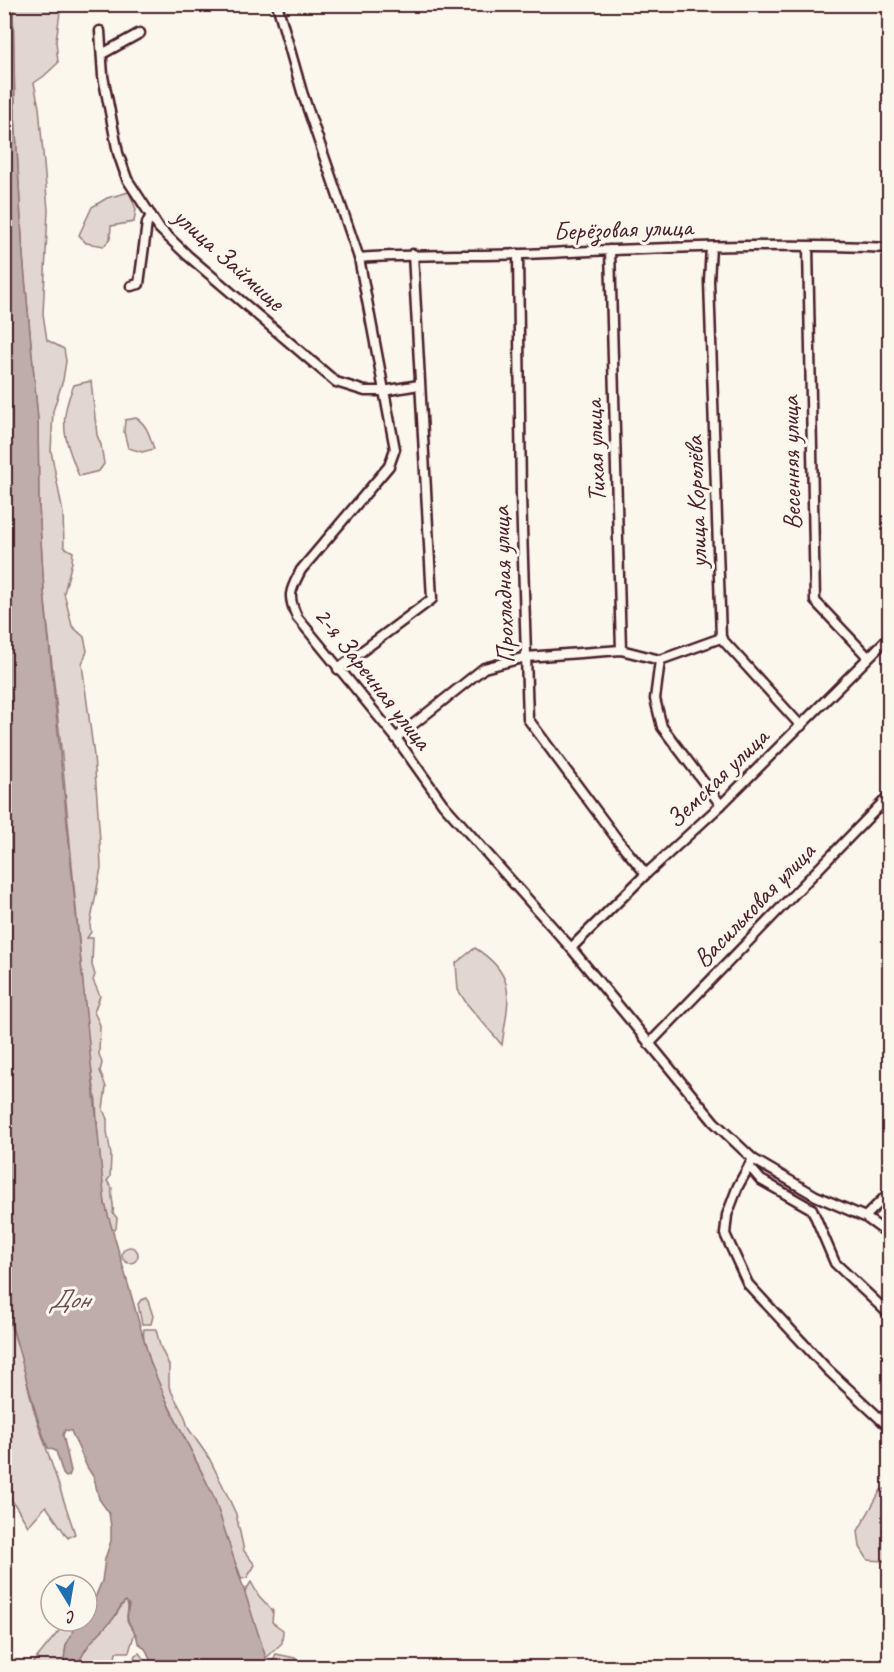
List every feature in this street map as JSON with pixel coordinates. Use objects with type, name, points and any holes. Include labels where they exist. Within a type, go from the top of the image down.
[{"type":"street","name":"2-я Заречная улица","points":[[277,4],[302,92],[359,258],[395,449],[389,466],[301,570],[289,601],[297,617],[396,738],[443,804],[571,948],[714,1122],[751,1163]]},
{"type":"street","name":"улица Займище","points":[[100,31],[103,76],[118,153],[128,179],[159,228],[187,255],[336,382],[365,391],[383,391],[418,385]]},
{"type":"street","points":[[102,54],[140,33]]},
{"type":"street","points":[[131,286],[139,284],[150,215]]},
{"type":"street","name":"Берёзовая улица","points":[[359,258],[413,254],[518,254],[711,247],[890,248]]},
{"type":"street","name":"улица Королёва","points":[[711,247],[709,281],[722,638]]},
{"type":"street","name":"Весенняя улица","points":[[808,247],[815,602],[868,657]]},
{"type":"street","name":"Тихая улица","points":[[610,250],[621,650]]},
{"type":"street","points":[[338,669],[432,599],[418,385],[413,254]]},
{"type":"street","name":"Прохладная улица","points":[[518,254],[520,496],[528,719],[616,839],[646,874]]},
{"type":"street","name":"Земская улица","points":[[571,948],[646,874],[721,805],[890,636]]},
{"type":"street","points":[[396,738],[484,668],[526,657],[621,650],[660,660],[722,638],[801,726]]},
{"type":"street","points":[[660,660],[654,699],[662,727],[721,805]]},
{"type":"street","name":"Васильковая улица","points":[[649,1044],[890,795]]},
{"type":"street","points":[[751,1163],[816,1196],[865,1217],[890,1235]]},
{"type":"street","points":[[751,1163],[761,1180],[812,1209],[835,1263],[890,1315]]},
{"type":"street","points":[[751,1163],[738,1186],[727,1215],[725,1234],[748,1284],[828,1370],[890,1428]]},
{"type":"street","points":[[865,1217],[890,1192]]},
{"type":"shaded area","points":[[13,5],[61,5],[56,41],[58,63],[34,83],[39,107],[48,210],[43,314],[47,340],[64,349],[66,361],[63,380],[53,411],[51,451],[63,513],[64,547],[73,552],[64,593],[72,626],[84,637],[87,651],[82,664],[94,756],[101,868],[90,925],[91,932],[87,938],[93,938],[92,965],[95,975],[93,980],[100,996],[94,1012],[100,1025],[99,1054],[102,1063],[100,1071],[106,1087],[103,1109],[107,1119],[111,1155],[110,1177],[107,1181],[112,1188],[113,1213],[117,1218],[115,1230],[111,1229],[100,1182],[96,1101],[90,1061],[62,756],[44,592],[39,506],[38,420],[23,256],[15,114]]},
{"type":"shaded area","points":[[129,192],[136,209],[134,222],[111,226],[110,239],[104,246],[86,243],[79,235],[92,207],[107,198]]},
{"type":"shaded area","points":[[91,381],[97,435],[104,464],[99,471],[79,476],[67,441],[64,421],[74,385]]},
{"type":"shaded area","points":[[136,418],[145,427],[154,449],[142,452],[128,448],[124,432],[125,420]]},
{"type":"shaded area","points":[[475,948],[489,958],[504,979],[508,1002],[502,1045],[458,990],[456,963]]},
{"type":"shaded area","points":[[130,1247],[136,1249],[138,1255],[136,1261],[130,1263],[124,1261],[122,1255],[124,1249]]},
{"type":"shaded area","points":[[147,1298],[153,1316],[151,1324],[142,1324],[138,1304]]},
{"type":"shaded area","points":[[4,1305],[21,1356],[34,1411],[75,1534],[68,1538],[46,1506],[28,1526],[5,1489]]},
{"type":"shaded area","points":[[144,1329],[156,1329],[160,1346],[169,1365],[169,1387],[185,1417],[188,1428],[209,1458],[236,1514],[244,1551],[255,1565],[247,1578],[241,1579],[215,1501],[150,1363]]},
{"type":"shaded area","points":[[889,1488],[889,1522],[883,1530],[889,1538],[889,1558],[884,1561],[868,1560],[860,1547],[858,1531],[881,1490]]},
{"type":"shaded area","points":[[251,1582],[259,1596],[273,1611],[272,1622],[283,1630],[282,1643],[265,1659],[241,1598]]},
{"type":"shaded area","points":[[127,1601],[128,1622],[135,1632],[129,1652],[116,1652],[114,1667],[78,1668],[80,1659],[91,1640],[113,1619]]},
{"type":"shaded area","points":[[57,1633],[72,1633],[66,1645],[63,1667],[20,1668],[31,1665]]},
{"type":"shaded area","points":[[139,1653],[148,1664],[146,1667],[132,1667],[135,1655]]},
{"type":"shaded area","points":[[276,1654],[295,1658],[303,1667],[269,1668]]},
{"type":"water","name":"Дон","points":[[4,5],[13,5],[15,114],[23,256],[38,420],[39,506],[44,592],[105,1204],[151,1364],[170,1409],[214,1497],[269,1667],[152,1667],[148,1653],[138,1643],[129,1623],[129,1605],[126,1601],[99,1633],[99,1588],[111,1541],[109,1513],[99,1499],[94,1478],[71,1431],[65,1430],[63,1435],[71,1471],[69,1476],[66,1477],[63,1474],[56,1451],[48,1448],[41,1431],[5,1305]]},
{"type":"water","name":"Дон","points":[[72,1633],[99,1633],[87,1647],[78,1667],[63,1667],[66,1645]]}]
